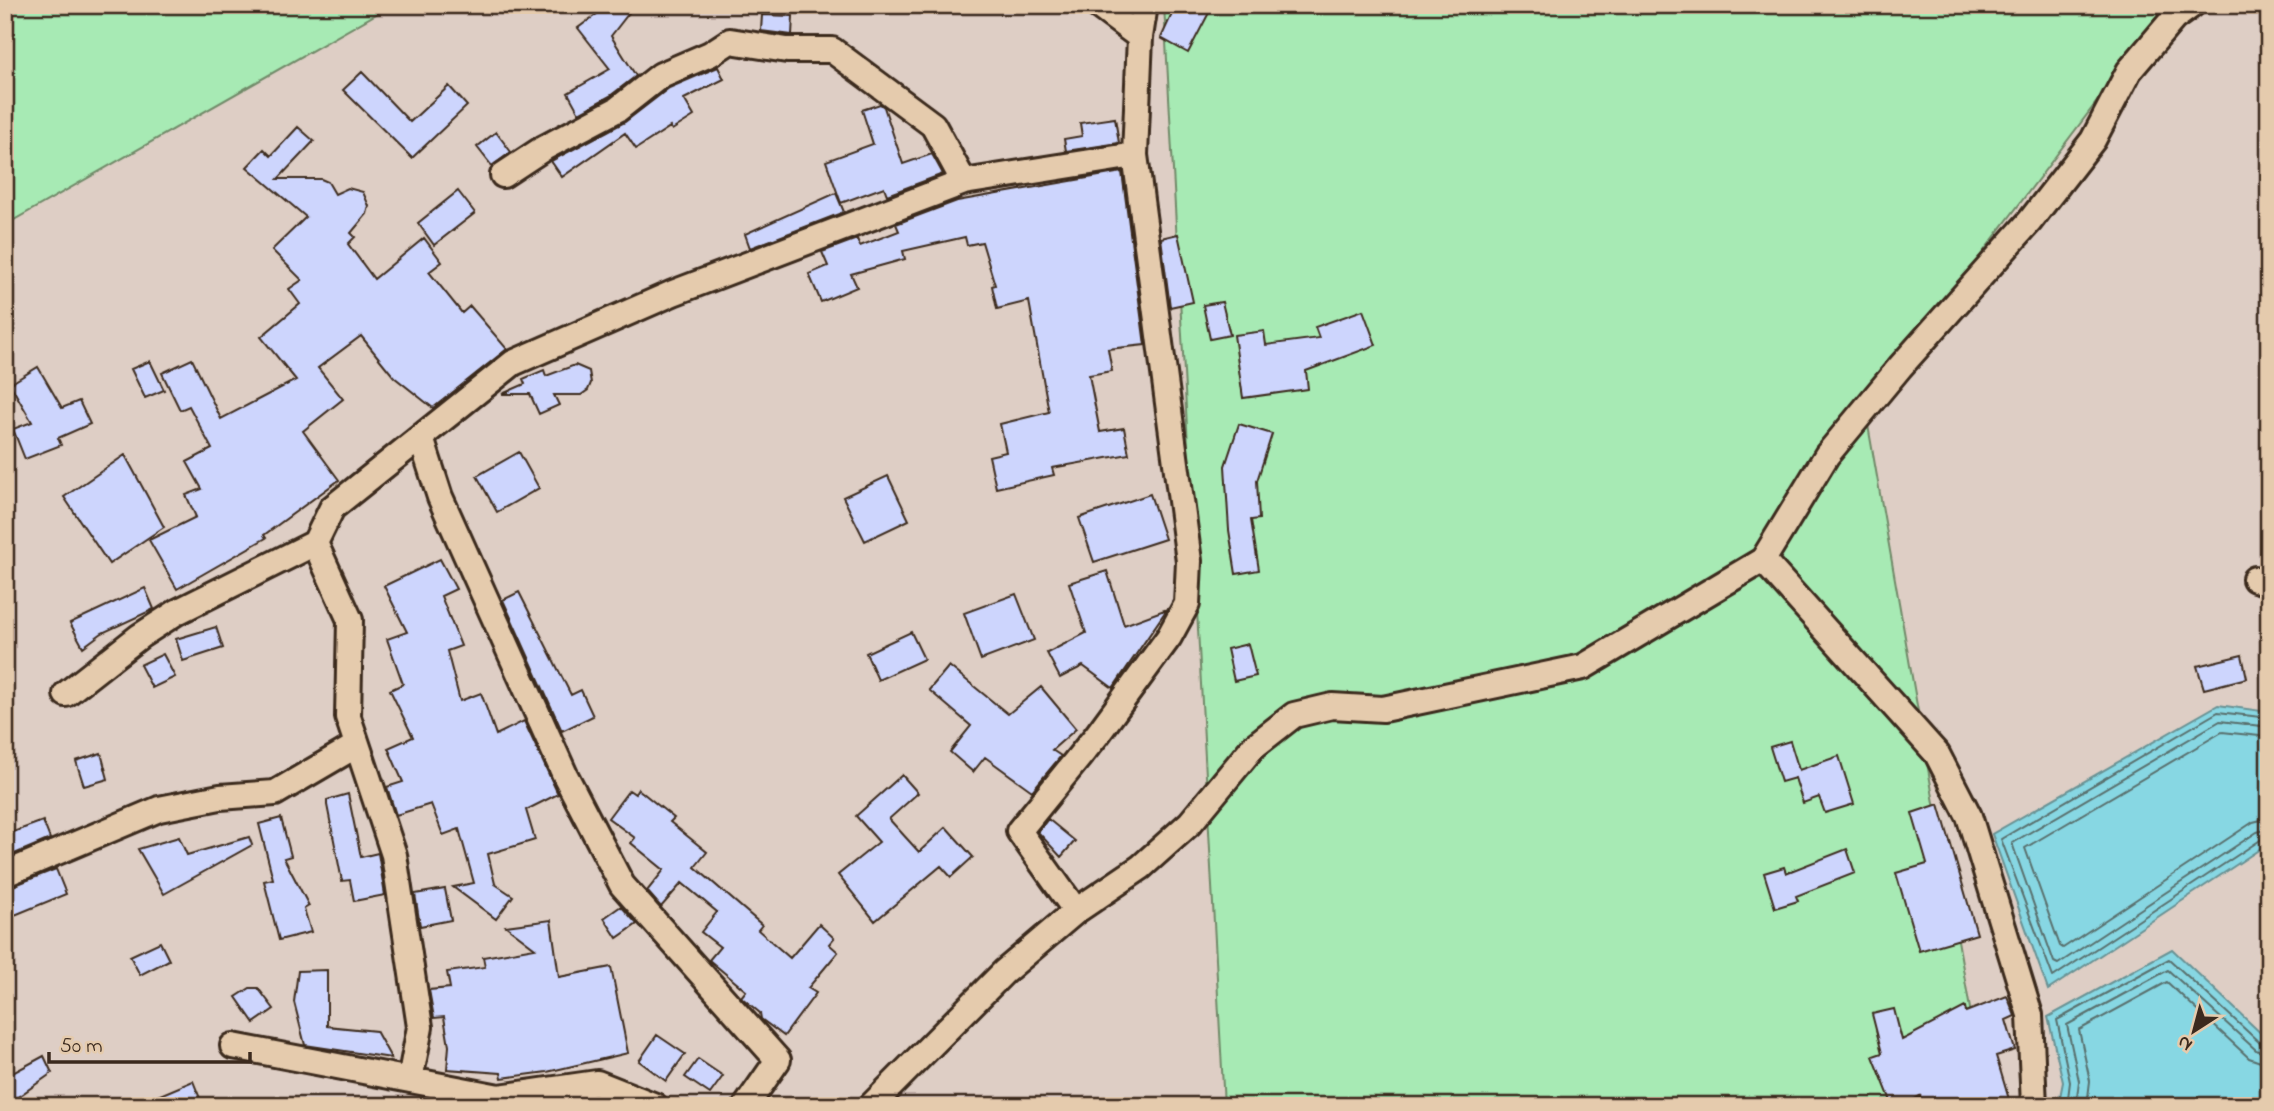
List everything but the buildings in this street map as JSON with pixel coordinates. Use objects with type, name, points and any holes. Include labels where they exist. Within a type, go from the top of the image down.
[{"type":"street","points":[[1097,5],[1140,37]]},
{"type":"street","points":[[1076,911],[1020,831],[1097,735],[1169,637],[1187,604],[1189,561],[1135,155],[1140,37],[1145,5]]},
{"type":"street","points":[[872,1106],[1004,972],[1076,911],[1141,867],[1190,823],[1253,747],[1294,715],[1332,706],[1383,709],[1583,667],[1763,560],[1827,455],[1900,367],[2030,221],[2093,141],[2129,71],[2174,18],[2192,5]]},
{"type":"street","points":[[503,175],[544,148],[618,109],[661,75],[710,54],[730,41],[788,50],[832,50],[933,125],[964,182]]},
{"type":"street","points":[[66,694],[140,636],[177,612],[315,543],[332,508],[513,363],[673,293],[964,182],[1135,155]]},
{"type":"street","points":[[421,438],[440,497],[565,775],[622,885],[778,1060],[746,1106]]},
{"type":"street","points":[[315,543],[350,620],[348,717],[394,855],[420,1027],[410,1080]]},
{"type":"street","points":[[1763,560],[1937,754],[1969,816],[2030,1015],[2034,1106]]},
{"type":"street","points":[[5,874],[159,809],[220,797],[275,793],[357,744]]},
{"type":"street","points":[[233,1046],[499,1097],[597,1083],[655,1106]]},
{"type":"green space","points":[[5,5],[392,5],[5,225]]},
{"type":"green space","points":[[1164,5],[2170,5],[1865,408],[1987,1106],[1224,1106]]},
{"type":"water","points":[[2218,705],[2269,712],[2269,843],[2048,990],[1992,834]]},
{"type":"water","points":[[2172,949],[2269,1041],[2269,1106],[2062,1106],[2059,1102],[2063,1082],[2048,1017]]}]
